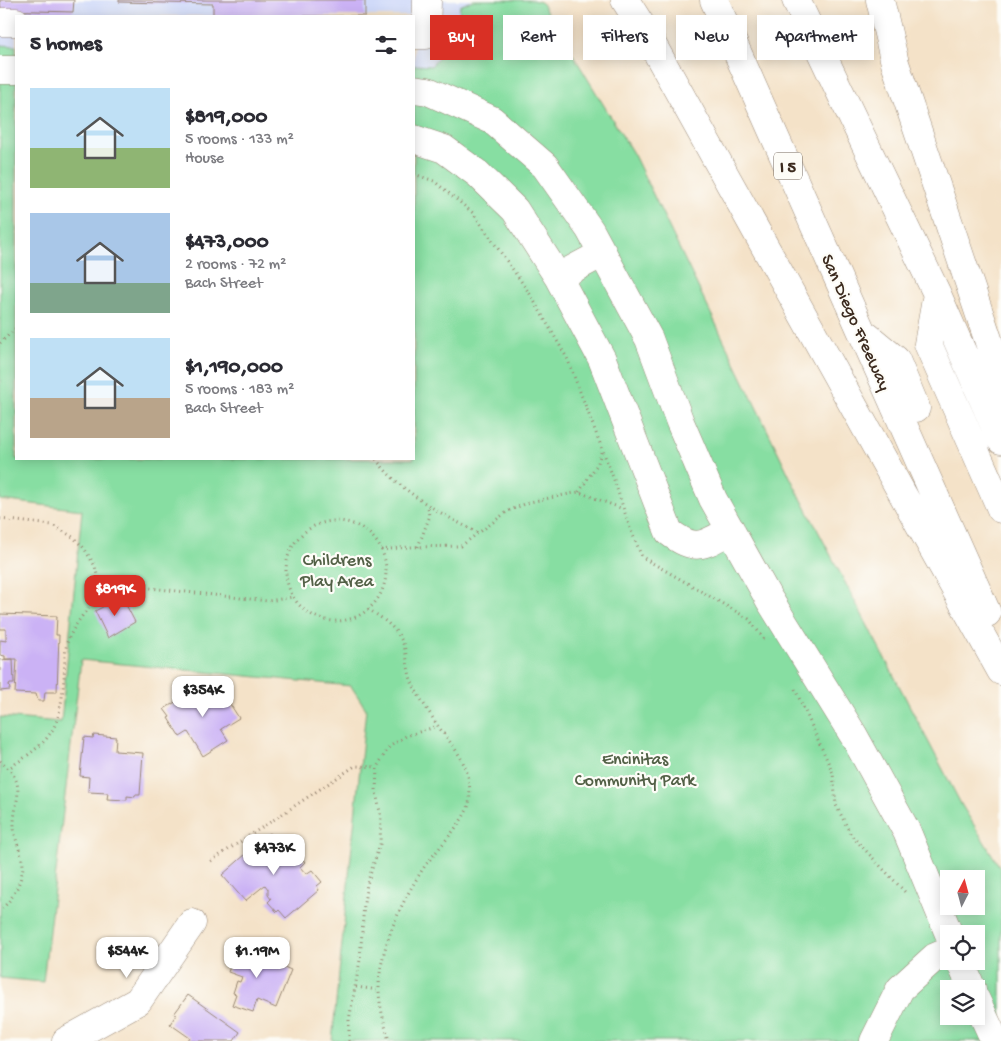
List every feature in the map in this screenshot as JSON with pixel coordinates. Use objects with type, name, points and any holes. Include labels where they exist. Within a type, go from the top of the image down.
[{"type":"main road","points":[[415,35],[426,35],[427,0]]},
{"type":"main road","points":[[625,0],[646,33],[1001,671]]},
{"type":"main road","name":"San Diego Freeway","points":[[714,0],[1001,644]]},
{"type":"main road","points":[[796,0],[937,294],[997,431]]},
{"type":"main road","points":[[880,0],[895,63],[992,351],[997,431]]},
{"type":"main road","points":[[0,22],[15,22]]},
{"type":"main road","points":[[0,70],[15,70]]},
{"type":"main road","points":[[415,89],[428,91],[492,120],[545,166],[590,230],[649,339],[680,422],[713,499],[769,599],[854,736],[907,832],[945,925]]},
{"type":"main road","points":[[415,139],[444,149],[478,174],[515,210],[558,277],[602,359],[669,532],[683,543],[695,546],[710,542],[731,530]]},
{"type":"main road","points":[[558,277],[603,253]]},
{"type":"main road","points":[[937,294],[928,344],[1001,509]]},
{"type":"main road","points":[[862,332],[896,360],[1001,604]]},
{"type":"main road","points":[[66,1041],[138,1001],[192,924]]},
{"type":"main road","points":[[874,1041],[900,989],[940,956]]},
{"type":"main road","points":[[985,1019],[995,1041]]},
{"type":"path","points":[[415,174],[434,181],[473,212],[530,294],[567,358],[642,557],[749,619],[765,640]]},
{"type":"path","points":[[0,343],[15,329]]},
{"type":"path","points":[[579,492],[598,463],[602,449]]},
{"type":"path","points":[[377,460],[403,487],[428,505],[478,533]]},
{"type":"path","points":[[382,550],[418,546],[461,546],[508,511],[530,502],[579,492],[623,509]]},
{"type":"path","points":[[418,546],[429,518],[428,505]]},
{"type":"path","points":[[0,520],[52,525],[73,537],[84,548],[95,566],[101,592]]},
{"type":"path","points":[[328,521],[344,521],[360,527],[372,536],[382,550],[386,565],[385,581],[379,597],[368,609],[353,618],[336,621],[320,618],[305,610],[293,597],[287,582],[286,565],[291,549],[300,536],[313,526],[328,521]]},
{"type":"path","points":[[9,768],[35,750],[50,735],[59,717],[62,703],[68,640],[101,592],[132,586],[268,601],[293,597]]},
{"type":"path","points":[[368,609],[382,618],[397,632],[405,648],[407,667],[414,686],[438,726],[464,761],[469,782],[469,804],[458,824],[423,870],[407,898],[392,929],[382,961],[379,990],[389,1041]]},
{"type":"path","points":[[794,686],[833,772],[836,805],[851,835],[906,893]]},
{"type":"path","points":[[349,1041],[349,1020],[360,960],[367,884],[380,844],[380,817],[376,792],[377,768],[389,747],[406,736],[438,726]]},
{"type":"path","points":[[0,761],[9,768],[19,788],[14,833],[23,865],[13,896],[0,910]]},
{"type":"path","points":[[211,861],[355,766],[377,768]]},
{"type":"path","points":[[356,987],[379,990]]},
{"type":"shaded area","points":[[0,0],[473,0],[460,6],[459,15],[430,15],[430,60],[437,60],[431,66],[415,65],[415,15],[15,15],[15,46],[0,45]]},
{"type":"green space","name":"Encinitas Community Park","points":[[473,0],[532,0],[541,2],[549,15],[503,15],[503,60],[573,60],[573,55],[634,155],[794,485],[961,804],[1001,869],[1001,1041],[332,1041],[366,709],[351,686],[81,660],[43,982],[0,978],[0,717],[61,722],[82,510],[0,500],[0,45],[15,46],[15,460],[415,460],[415,65],[431,66],[437,60],[493,60],[493,15],[459,15],[460,6]]},
{"type":"building","points":[[0,0],[74,0],[73,12],[1,10]]},
{"type":"building","points":[[119,0],[365,0],[365,15],[213,15],[213,4],[119,2]]},
{"type":"building","points":[[122,597],[135,622],[108,638],[95,611]]},
{"type":"building","points":[[0,614],[57,616],[56,635],[59,635],[57,692],[45,692],[44,701],[38,701],[36,694],[15,693],[17,659],[5,659],[5,656],[0,655],[0,640],[6,641],[6,629],[0,629]]},
{"type":"building","points":[[13,659],[14,684],[9,684],[10,690],[0,691],[0,660]]},
{"type":"building","points":[[216,682],[239,718],[221,729],[228,740],[203,756],[188,732],[180,737],[164,709],[185,696],[187,697],[192,694],[194,696]]},
{"type":"building","points":[[94,735],[116,737],[115,751],[143,753],[140,795],[135,795],[135,797],[127,796],[127,800],[107,799],[108,793],[88,792],[89,777],[80,776],[84,737],[93,738]]},
{"type":"building","points":[[270,833],[290,855],[295,850],[305,862],[300,867],[306,874],[312,870],[322,882],[317,886],[319,890],[286,918],[268,902],[271,899],[265,885],[245,901],[222,875]]},
{"type":"building","points":[[239,943],[263,952],[261,954],[266,956],[265,959],[291,970],[276,1008],[257,1000],[253,1012],[232,1005],[236,994],[233,993],[237,981],[240,982],[242,977],[228,972]]},
{"type":"building","points":[[188,995],[240,1032],[234,1041],[188,1041],[190,1038],[170,1024],[176,1015],[174,1014]]},
{"type":"park label","name":"Childrens Play Area","points":[[337,569]]}]
